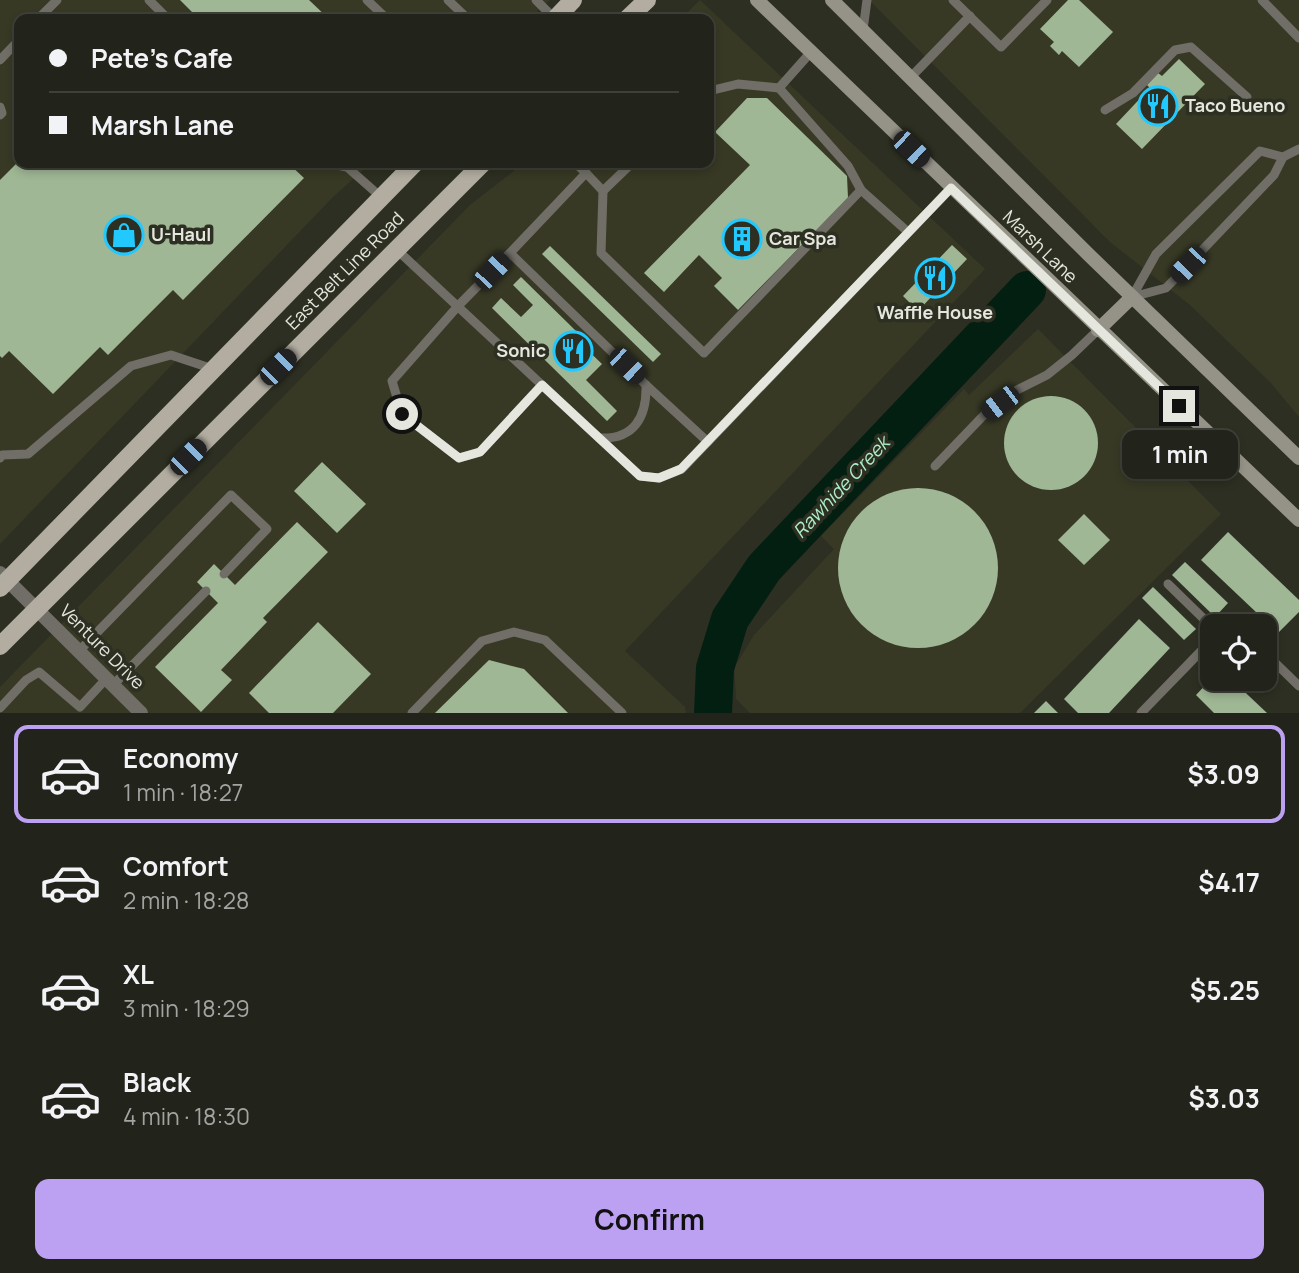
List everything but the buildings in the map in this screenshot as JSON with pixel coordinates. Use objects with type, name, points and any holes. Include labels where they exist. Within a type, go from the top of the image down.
[{"type":"main road","points":[[560,14],[573,0]]},
{"type":"main road","points":[[632,14],[647,0]]},
{"type":"main road","name":"Marsh Lane","points":[[757,0],[1299,520]]},
{"type":"main road","name":"Marsh Lane","points":[[832,0],[1299,458]]},
{"type":"main road","name":"East Belt Line Road","points":[[3,580],[410,168]]},
{"type":"main road","name":"East Belt Line Road","points":[[0,646],[478,168]]},
{"type":"main road","points":[[1098,330],[1132,296]]},
{"type":"street","name":"Venture Drive","points":[[3,580],[141,713]]},
{"type":"lane","points":[[43,14],[57,0]]},
{"type":"lane","points":[[149,0],[163,14]]},
{"type":"lane","points":[[367,0],[382,14]]},
{"type":"lane","points":[[449,0],[463,14]]},
{"type":"lane","points":[[536,0],[550,14]]},
{"type":"lane","points":[[863,30],[867,0]]},
{"type":"lane","points":[[953,0],[1001,47],[1048,0]]},
{"type":"lane","points":[[1262,0],[1299,38]]},
{"type":"lane","points":[[910,78],[970,16]]},
{"type":"lane","points":[[0,60],[14,45]]},
{"type":"lane","points":[[1105,110],[1133,93],[1175,50],[1191,47],[1247,97]]},
{"type":"lane","points":[[779,88],[811,52]]},
{"type":"lane","points":[[714,90],[738,84],[779,88],[848,166],[861,190],[908,232]]},
{"type":"lane","points":[[0,107],[0,115]]},
{"type":"lane","points":[[1132,296],[1166,288],[1274,175],[1283,157],[1299,149]]},
{"type":"lane","points":[[1132,296],[1156,254],[1260,151],[1283,157]]},
{"type":"lane","points":[[348,168],[381,197]]},
{"type":"lane","points":[[580,168],[603,191]]},
{"type":"lane","points":[[627,168],[603,191],[601,253],[704,353],[861,190]]},
{"type":"lane","points":[[542,385],[480,452],[459,458],[402,414],[392,381],[458,306],[586,173]]},
{"type":"lane","points":[[396,249],[640,476],[659,478],[681,469],[951,188]]},
{"type":"lane","points":[[510,253],[708,442]]},
{"type":"lane","points":[[934,466],[983,416],[1017,390],[1047,375],[1098,330]]},
{"type":"lane","points":[[1,455],[28,454],[131,366],[171,355],[213,369]]},
{"type":"lane","points":[[599,438],[611,439],[640,420],[647,406],[646,385]]},
{"type":"lane","points":[[79,651],[232,495],[267,529],[224,574]]},
{"type":"lane","points":[[1168,584],[1200,615]]},
{"type":"lane","points":[[0,708],[26,680],[39,672],[80,707],[206,591]]},
{"type":"lane","points":[[412,713],[482,641],[514,632],[545,640],[622,713]]},
{"type":"lane","points":[[1141,713],[1200,652]]},
{"type":"lane","points":[[1277,663],[1297,679]]},
{"type":"shaded area","points":[[0,0],[550,0],[535,14],[14,14],[14,168],[365,168],[333,197],[0,544]]},
{"type":"shaded area","points":[[700,0],[985,269],[625,651],[685,707],[686,713],[0,713],[0,687],[470,205],[518,168],[714,168],[714,14],[686,14]]},
{"type":"shaded area","points":[[869,0],[1299,0],[1299,417],[1271,383],[1190,305],[1110,242]]},
{"type":"shaded area","points":[[1038,329],[1221,514],[1020,713],[750,713],[736,699],[734,668],[754,635],[834,549],[821,536],[964,389],[969,395]]},
{"type":"waterway","name":"Rawhide Creek","points":[[713,713],[715,668],[730,619],[764,568],[1027,290]]},
{"type":"place","name":"Taco Bueno","points":[[1158,106]]},
{"type":"place","name":"U-Haul","points":[[124,235]]},
{"type":"place","name":"Car Spa","points":[[742,239]]},
{"type":"place","name":"Waffle House","points":[[935,278]]},
{"type":"place","name":"Sonic","points":[[573,351]]},
{"type":"route","points":[[402,414],[459,458],[480,452],[542,385],[640,476],[659,478],[681,469],[951,188],[1179,406]]}]
